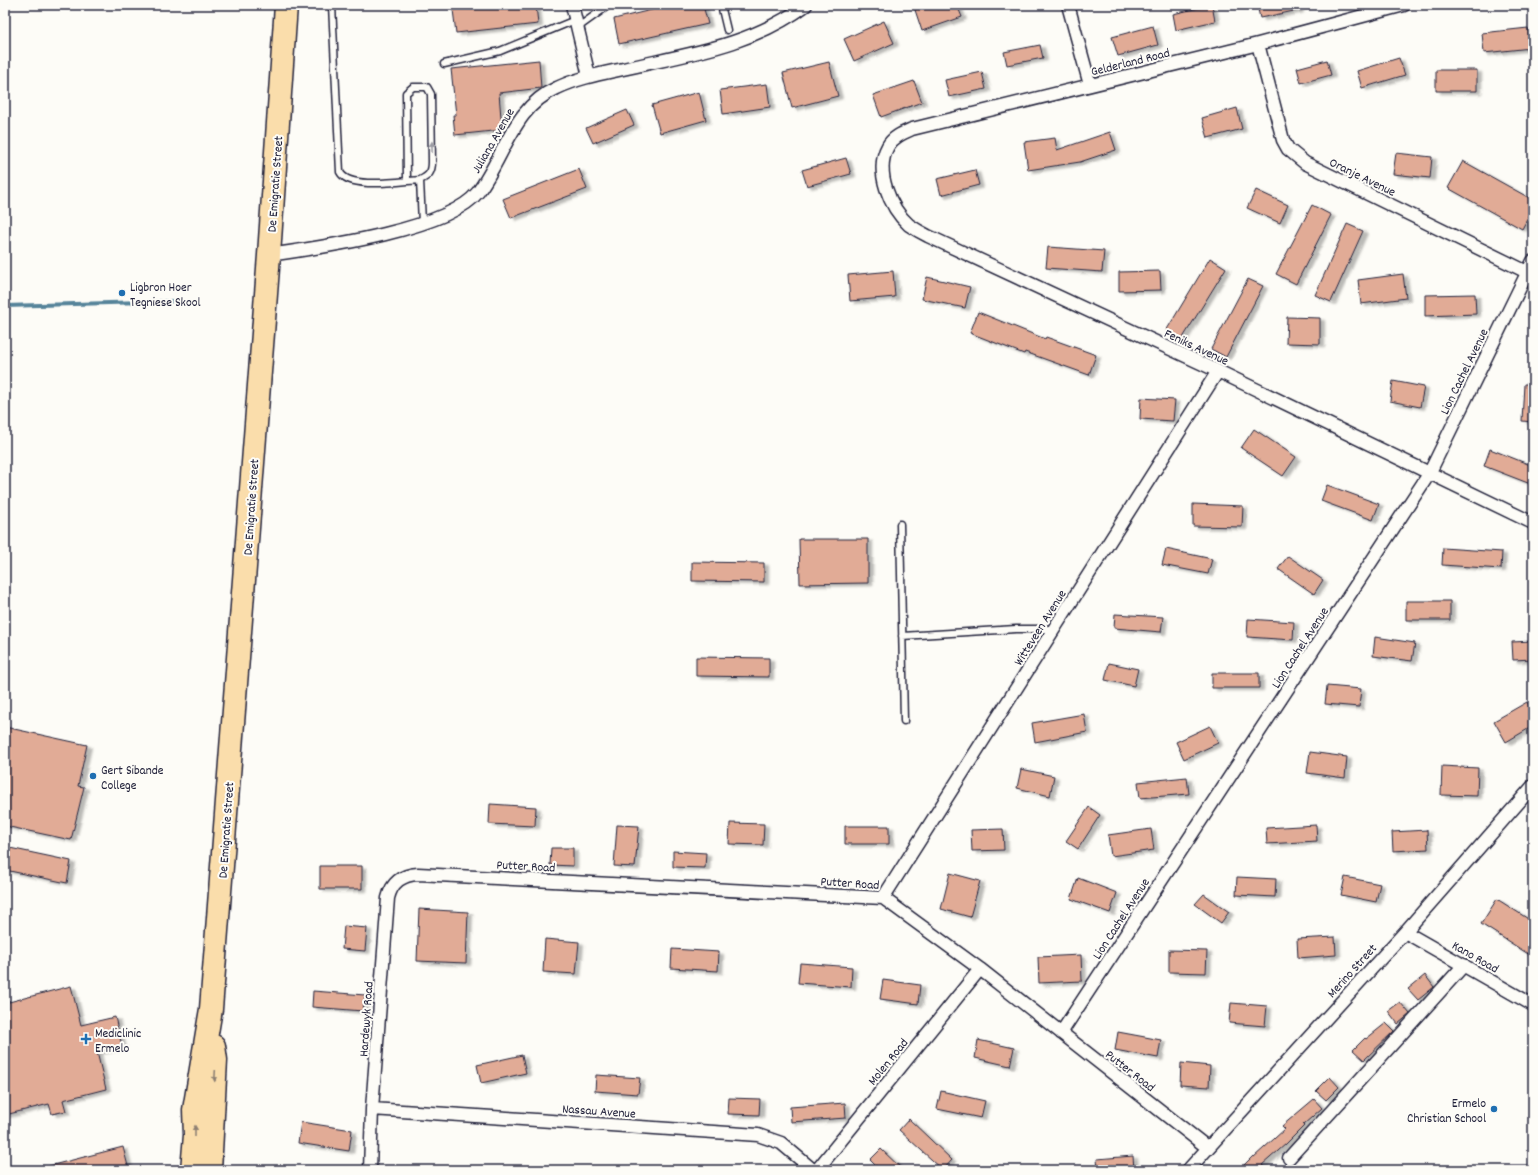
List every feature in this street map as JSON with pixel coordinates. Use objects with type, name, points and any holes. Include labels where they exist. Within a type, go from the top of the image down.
[{"type":"highway","name":"De Emigratie Street","points":[[192,1170],[195,1135],[194,1110],[211,1009],[269,255],[286,5]]},
{"type":"highway","name":"De Emigratie Street","points":[[210,1170],[216,1060],[211,1009]]},
{"type":"street","points":[[572,5],[588,76]]},
{"type":"street","name":"Juliana Avenue","points":[[269,255],[364,238],[422,224],[456,210],[477,192],[517,121],[527,108],[545,94],[588,76],[723,46],[749,38],[788,19],[806,5]]},
{"type":"street","points":[[1068,5],[1090,85]]},
{"type":"street","name":"Gelderland Road","points":[[883,166],[884,156],[888,146],[897,136],[912,129],[1258,44],[1404,5]]},
{"type":"street","name":"Oranje Avenue","points":[[1258,44],[1283,140],[1295,156],[1305,163],[1530,267]]},
{"type":"street","name":"Feniks Avenue","points":[[883,166],[888,193],[892,204],[909,225],[919,231],[1218,371],[1533,523]]},
{"type":"street","name":"Lion Cachel Avenue","points":[[1061,1033],[1429,474],[1530,267]]},
{"type":"street","name":"Witteveen Avenue","points":[[883,898],[1218,371]]},
{"type":"street","name":"Merino Street","points":[[1188,1170],[1405,932],[1533,786]]},
{"type":"street","name":"Putter Road","points":[[404,876],[418,874],[468,876],[883,898],[980,969],[1208,1148]]},
{"type":"street","name":"Hardewyk Road","points":[[370,1170],[372,1109],[388,898],[394,883],[404,876]]},
{"type":"street","name":"Kano Road","points":[[1405,932],[1533,1005]]},
{"type":"street","points":[[1289,1158],[1464,965]]},
{"type":"street","name":"Molen Road","points":[[817,1170],[980,969]]},
{"type":"street","name":"Nassau Avenue","points":[[372,1109],[758,1135],[769,1138],[781,1144],[813,1170]]},
{"type":"lane","points":[[332,5],[340,172],[345,179],[360,183],[407,181],[420,180],[427,177],[432,170],[431,102],[429,89],[418,86],[410,88],[406,93],[407,181]]},
{"type":"lane","points":[[444,64],[500,50],[576,24],[609,5]]},
{"type":"lane","points":[[720,5],[727,30]]},
{"type":"lane","points":[[420,180],[422,224]]},
{"type":"lane","points":[[900,524],[904,721]]},
{"type":"lane","points":[[902,636],[1016,629],[1054,629]]},
{"type":"building","points":[[493,5],[536,5],[538,24],[456,33],[453,10]]},
{"type":"building","points":[[672,5],[703,5],[708,24],[619,44],[614,19]]},
{"type":"building","points":[[920,5],[957,5],[962,17],[922,31],[914,7]]},
{"type":"building","points":[[1212,5],[1215,21],[1176,30],[1173,14]]},
{"type":"building","points":[[1257,5],[1298,5],[1299,10],[1260,18]]},
{"type":"building","points":[[884,21],[894,43],[854,61],[844,39]]},
{"type":"building","points":[[1153,26],[1158,45],[1118,56],[1112,37]]},
{"type":"building","points":[[1528,28],[1531,48],[1484,53],[1482,33]]},
{"type":"building","points":[[1040,45],[1043,58],[1007,65],[1004,52]]},
{"type":"building","points":[[1399,58],[1405,75],[1362,88],[1357,71]]},
{"type":"building","points":[[539,60],[541,88],[499,93],[502,130],[455,135],[453,115],[456,115],[451,69]]},
{"type":"building","points":[[1327,60],[1331,75],[1301,83],[1297,68]]},
{"type":"building","points":[[829,62],[838,96],[792,108],[783,73]]},
{"type":"building","points":[[1436,70],[1477,70],[1477,91],[1436,91]]},
{"type":"building","points":[[982,72],[986,89],[949,97],[945,80]]},
{"type":"building","points":[[914,81],[922,102],[881,117],[873,95]]},
{"type":"building","points":[[767,84],[770,107],[723,114],[720,90]]},
{"type":"building","points":[[699,92],[706,120],[660,133],[652,105]]},
{"type":"building","points":[[1237,108],[1242,129],[1208,138],[1202,118]]},
{"type":"building","points":[[627,110],[634,125],[593,143],[586,128]]},
{"type":"building","points":[[1110,132],[1116,150],[1080,162],[1028,170],[1024,142],[1055,138],[1057,150]]},
{"type":"building","points":[[1396,153],[1432,157],[1430,178],[1393,174]]},
{"type":"building","points":[[846,158],[851,174],[807,186],[802,170]]},
{"type":"building","points":[[1463,161],[1533,200],[1533,208],[1522,229],[1448,188]]},
{"type":"building","points":[[579,169],[587,189],[511,218],[503,199]]},
{"type":"building","points":[[975,170],[979,185],[941,195],[937,179]]},
{"type":"building","points":[[1256,190],[1288,205],[1280,223],[1247,208]]},
{"type":"building","points":[[1312,205],[1331,215],[1296,284],[1276,274]]},
{"type":"building","points":[[1347,224],[1363,231],[1331,302],[1315,295]]},
{"type":"building","points":[[1048,247],[1104,251],[1102,272],[1046,268]]},
{"type":"building","points":[[1210,258],[1226,268],[1181,341],[1166,331]]},
{"type":"building","points":[[893,271],[895,297],[850,301],[848,275]]},
{"type":"building","points":[[1160,271],[1161,290],[1119,291],[1119,272]]},
{"type":"building","points":[[1403,274],[1406,298],[1361,304],[1358,280]]},
{"type":"building","points":[[927,277],[970,287],[965,308],[922,299]]},
{"type":"building","points":[[1248,279],[1263,286],[1226,357],[1211,349]]},
{"type":"building","points":[[1475,294],[1476,314],[1425,316],[1425,295]]},
{"type":"building","points":[[978,312],[1045,339],[1046,337],[1096,355],[1089,375],[1025,352],[1024,354],[970,333]]},
{"type":"building","points":[[1287,317],[1320,318],[1320,344],[1286,343]]},
{"type":"building","points":[[1393,381],[1424,387],[1420,407],[1390,401]]},
{"type":"building","points":[[1524,384],[1533,384],[1533,422],[1522,421]]},
{"type":"building","points":[[1141,398],[1175,400],[1173,421],[1140,419]]},
{"type":"building","points":[[1254,429],[1296,457],[1283,476],[1241,448]]},
{"type":"building","points":[[1490,449],[1533,466],[1533,485],[1484,466]]},
{"type":"building","points":[[1327,485],[1379,504],[1373,520],[1321,501]]},
{"type":"building","points":[[1193,504],[1243,506],[1242,527],[1193,526]]},
{"type":"building","points":[[799,539],[868,539],[868,583],[800,584]]},
{"type":"building","points":[[1443,548],[1502,552],[1501,569],[1442,565]]},
{"type":"building","points":[[1166,549],[1212,559],[1208,574],[1162,565]]},
{"type":"building","points":[[1288,556],[1323,580],[1314,594],[1278,569]]},
{"type":"building","points":[[692,562],[764,563],[764,582],[692,581]]},
{"type":"building","points":[[1406,601],[1450,601],[1450,620],[1406,620]]},
{"type":"building","points":[[1115,614],[1163,617],[1161,632],[1114,628]]},
{"type":"building","points":[[1248,619],[1294,622],[1293,640],[1247,637]]},
{"type":"building","points":[[1375,637],[1415,643],[1412,661],[1373,656]]},
{"type":"building","points":[[1533,641],[1533,659],[1513,660],[1512,642]]},
{"type":"building","points":[[696,657],[769,658],[769,677],[696,676]]},
{"type":"building","points":[[1109,663],[1138,669],[1134,686],[1105,680]]},
{"type":"building","points":[[1212,673],[1259,673],[1259,688],[1212,688]]},
{"type":"building","points":[[1327,686],[1361,689],[1359,707],[1325,704]]},
{"type":"building","points":[[1527,702],[1533,712],[1533,726],[1506,742],[1494,721]]},
{"type":"building","points":[[1084,714],[1087,732],[1035,742],[1032,723]]},
{"type":"building","points":[[1210,726],[1218,743],[1184,759],[1176,742]]},
{"type":"building","points":[[5,727],[87,745],[78,786],[84,787],[71,840],[5,826]]},
{"type":"building","points":[[1310,752],[1347,757],[1345,778],[1307,773]]},
{"type":"building","points":[[1442,766],[1478,768],[1477,796],[1441,795]]},
{"type":"building","points":[[1021,769],[1054,776],[1050,796],[1017,788]]},
{"type":"building","points":[[1187,777],[1189,794],[1140,798],[1138,782]]},
{"type":"building","points":[[490,804],[536,807],[535,826],[489,824]]},
{"type":"building","points":[[1089,807],[1100,815],[1078,849],[1066,841]]},
{"type":"building","points":[[730,823],[764,824],[763,845],[729,844]]},
{"type":"building","points":[[617,825],[639,826],[635,867],[614,866]]},
{"type":"building","points":[[1316,825],[1317,841],[1267,844],[1266,828]]},
{"type":"building","points":[[845,826],[889,826],[889,844],[845,844]]},
{"type":"building","points":[[1003,829],[1004,850],[972,851],[971,830]]},
{"type":"building","points":[[1151,829],[1154,850],[1111,856],[1108,835]]},
{"type":"building","points":[[1427,830],[1428,849],[1393,851],[1392,832]]},
{"type":"building","points":[[5,847],[71,861],[67,883],[5,870]]},
{"type":"building","points":[[551,848],[573,848],[573,866],[550,865]]},
{"type":"building","points":[[673,851],[706,853],[705,868],[673,867]]},
{"type":"building","points":[[320,866],[362,866],[362,889],[320,889]]},
{"type":"building","points":[[950,873],[980,881],[970,917],[941,909]]},
{"type":"building","points":[[1237,877],[1276,879],[1275,897],[1236,895]]},
{"type":"building","points":[[1345,877],[1380,884],[1376,902],[1341,895]]},
{"type":"building","points":[[1078,878],[1117,893],[1110,913],[1071,899]]},
{"type":"building","points":[[1204,894],[1229,912],[1221,923],[1195,904]]},
{"type":"building","points":[[1497,899],[1533,922],[1533,957],[1481,924]]},
{"type":"building","points":[[419,909],[468,912],[466,963],[417,961]]},
{"type":"building","points":[[344,926],[367,928],[365,951],[342,949]]},
{"type":"building","points":[[1335,937],[1336,955],[1298,958],[1297,939]]},
{"type":"building","points":[[545,939],[579,942],[576,974],[543,972]]},
{"type":"building","points":[[672,949],[719,952],[718,971],[671,968]]},
{"type":"building","points":[[1169,950],[1207,951],[1206,973],[1169,972]]},
{"type":"building","points":[[1081,955],[1082,981],[1039,983],[1038,957]]},
{"type":"building","points":[[800,963],[852,967],[851,987],[798,983]]},
{"type":"building","points":[[1425,975],[1434,987],[1418,1000],[1408,989]]},
{"type":"building","points":[[883,980],[920,985],[918,1004],[880,999]]},
{"type":"building","points":[[71,986],[81,1025],[115,1017],[122,1046],[97,1052],[106,1089],[63,1100],[66,1111],[52,1114],[49,1104],[5,1115],[5,1003]]},
{"type":"building","points":[[313,991],[365,995],[363,1011],[312,1007]]},
{"type":"building","points":[[1400,1002],[1410,1014],[1398,1024],[1388,1011]]},
{"type":"building","points":[[1231,1003],[1267,1006],[1265,1026],[1229,1023]]},
{"type":"building","points":[[1386,1023],[1394,1031],[1364,1060],[1353,1050],[1365,1038],[1366,1039]]},
{"type":"building","points":[[1118,1032],[1161,1040],[1158,1058],[1115,1050]]},
{"type":"building","points":[[978,1040],[1014,1048],[1010,1066],[975,1058]]},
{"type":"building","points":[[522,1055],[526,1073],[481,1083],[477,1065]]},
{"type":"building","points":[[1181,1063],[1210,1066],[1209,1087],[1180,1085]]},
{"type":"building","points":[[596,1075],[640,1078],[638,1094],[595,1091]]},
{"type":"building","points":[[1330,1077],[1339,1087],[1326,1100],[1316,1091]]},
{"type":"building","points":[[941,1091],[985,1101],[981,1118],[937,1109]]},
{"type":"building","points":[[729,1098],[760,1099],[759,1115],[728,1114]]},
{"type":"building","points":[[1314,1099],[1322,1108],[1303,1125],[1304,1126],[1286,1144],[1262,1165],[1268,1170],[1239,1170],[1285,1129],[1282,1126]]},
{"type":"building","points":[[845,1103],[846,1118],[791,1122],[790,1107]]},
{"type":"building","points":[[909,1119],[952,1160],[943,1170],[899,1130]]},
{"type":"building","points":[[301,1122],[352,1130],[349,1151],[298,1143]]},
{"type":"building","points":[[123,1147],[129,1170],[49,1170],[49,1166]]},
{"type":"building","points":[[881,1149],[903,1170],[880,1170],[870,1160]]},
{"type":"building","points":[[1133,1156],[1134,1170],[1098,1170],[1097,1159]]},
{"type":"waterway","points":[[5,306],[179,301]]},
{"type":"place","name":"Ligbron Hoer Tegniese Skool","points":[[122,293]]},
{"type":"place","name":"Gert Sibande College","points":[[93,776]]},
{"type":"place","name":"Mediclinic Ermelo","points":[[86,1039]]},
{"type":"place","name":"Ermelo Christian School","points":[[1494,1109]]}]
